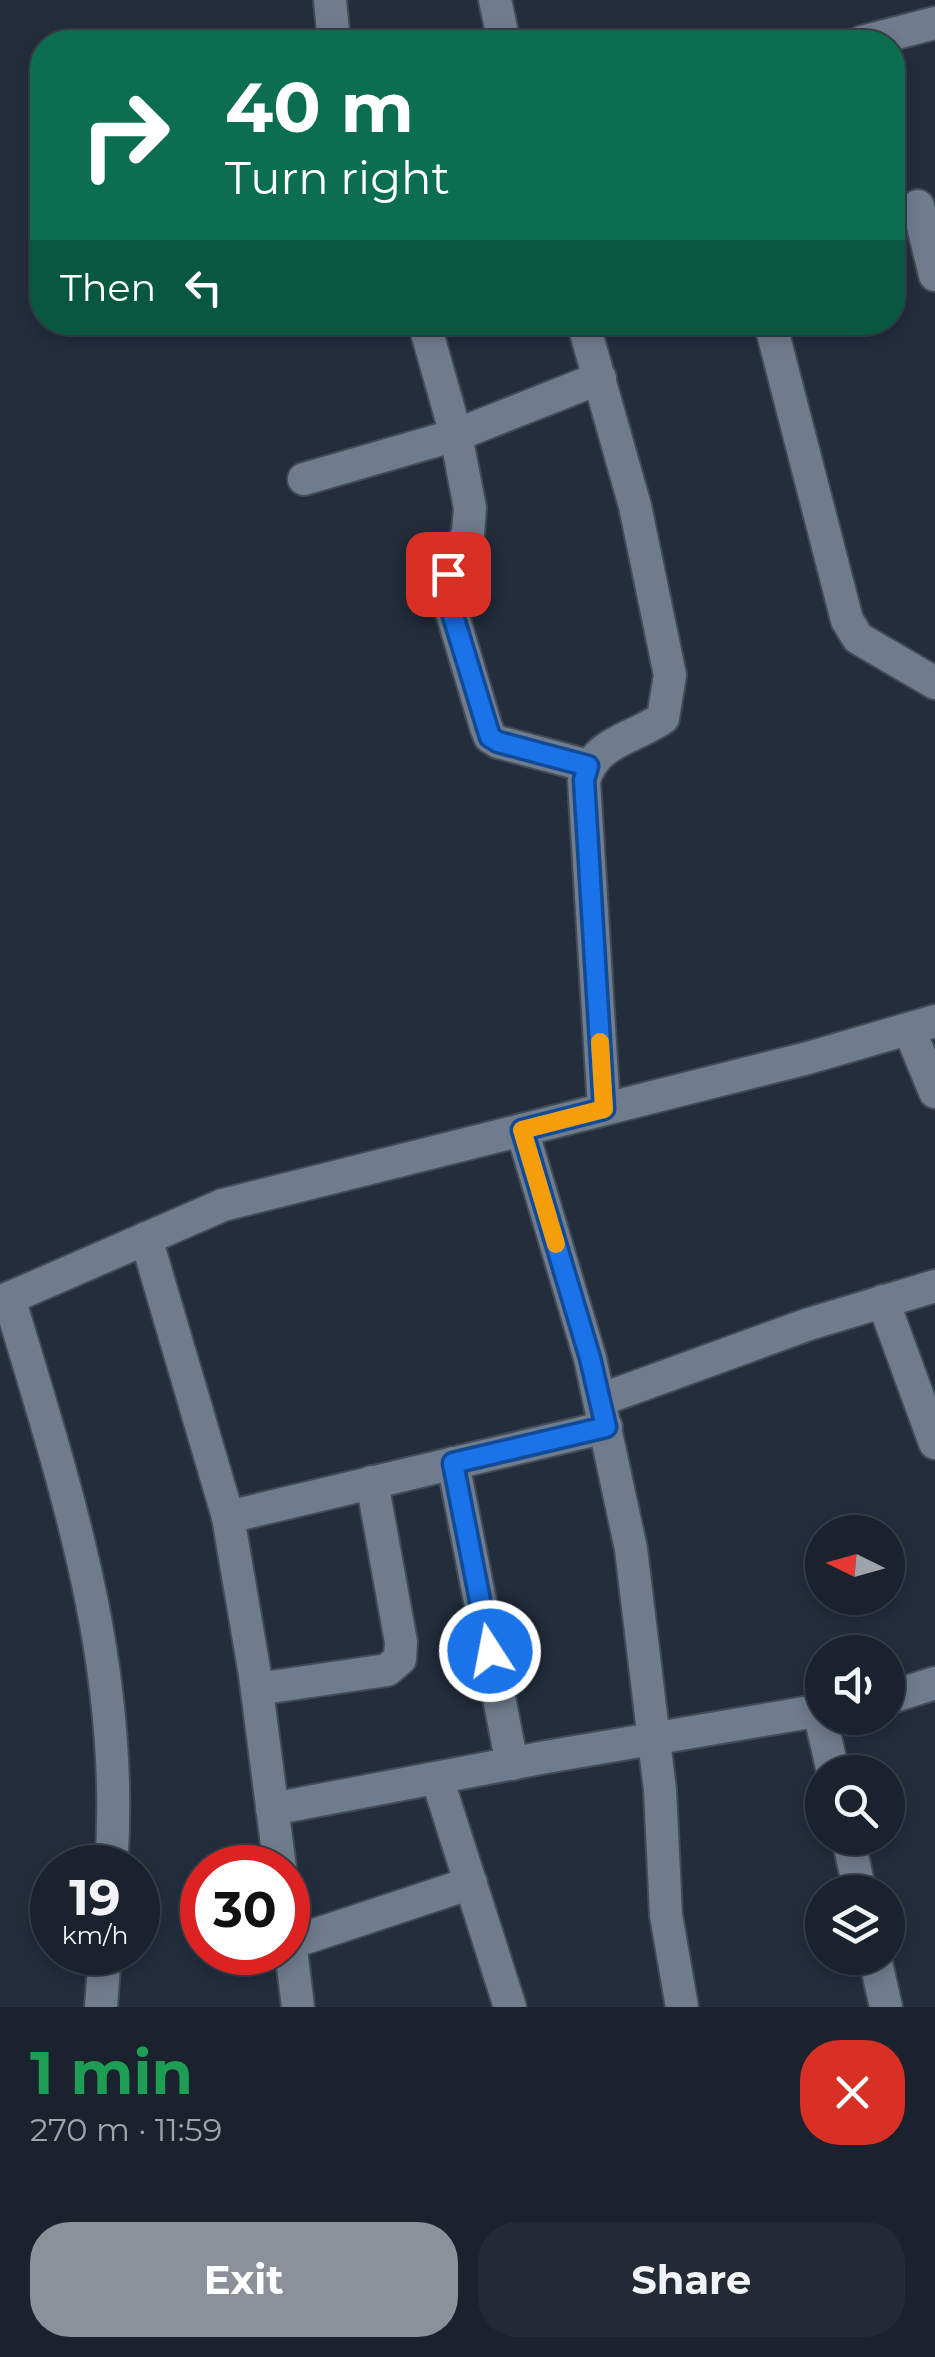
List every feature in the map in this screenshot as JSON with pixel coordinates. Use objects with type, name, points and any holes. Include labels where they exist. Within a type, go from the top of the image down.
[{"type":"street","points":[[330,0],[333,30]]},
{"type":"street","points":[[494,0],[501,30]]},
{"type":"street","points":[[905,31],[935,23]]},
{"type":"street","points":[[915,206],[935,275]]},
{"type":"street","points":[[428,335],[456,435],[470,508],[468,532],[448,574],[447,596],[490,737],[588,766]]},
{"type":"street","points":[[587,335],[635,506],[670,674],[663,718],[599,752],[588,766],[584,780],[604,1109]]},
{"type":"street","points":[[773,335],[848,620],[858,638],[935,683]]},
{"type":"street","points":[[304,479],[456,435],[600,378]]},
{"type":"street","points":[[112,1845],[114,1757],[100,1632],[80,1536],[5,1300],[223,1205],[808,1058],[922,1025],[935,1092]]},
{"type":"street","points":[[522,1130],[603,1414],[630,1550],[654,1738],[666,1915],[682,2007]]},
{"type":"street","points":[[146,1238],[228,1517],[257,1688],[277,1845]]},
{"type":"street","points":[[228,1517],[453,1463],[603,1414],[809,1324],[935,1286]]},
{"type":"street","points":[[883,1301],[935,1443]]},
{"type":"street","points":[[453,1463],[512,1764]]},
{"type":"street","points":[[257,1688],[387,1670],[400,1660],[401,1642],[372,1482]]},
{"type":"street","points":[[905,1693],[935,1683]]},
{"type":"street","points":[[272,1809],[805,1713]]},
{"type":"street","points":[[437,1778],[510,2007]]},
{"type":"street","points":[[310,1928],[471,1884]]},
{"type":"street","points":[[101,2007],[103,1975]]},
{"type":"street","points":[[294,1975],[298,2007]]},
{"type":"street","points":[[879,1975],[886,2007]]},
{"type":"slow traffic","points":[[556,1244],[522,1130],[604,1109],[600,1042]]},
{"type":"route","points":[[448,574],[447,596],[490,737],[588,766],[584,780],[604,1109],[522,1130],[590,1358],[606,1427],[453,1463],[490,1651]]}]
